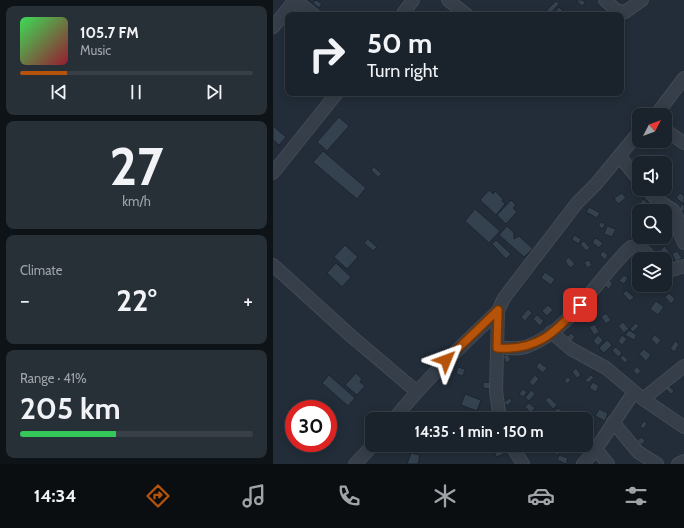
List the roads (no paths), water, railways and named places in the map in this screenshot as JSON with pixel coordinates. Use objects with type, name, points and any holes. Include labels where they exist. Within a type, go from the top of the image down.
[{"type":"street","points":[[285,12],[295,0],[310,12]]},
{"type":"street","points":[[404,12],[413,0]]},
{"type":"street","points":[[448,0],[463,12]]},
{"type":"street","points":[[605,0],[620,12]]},
{"type":"street","points":[[624,13],[642,0]]},
{"type":"street","points":[[273,27],[285,12]]},
{"type":"street","points":[[661,108],[684,78]]},
{"type":"street","points":[[273,174],[335,96]]},
{"type":"street","points":[[672,135],[684,143]]},
{"type":"street","points":[[399,412],[416,391],[498,310],[504,298],[577,203],[620,157],[632,141]]},
{"type":"street","points":[[620,157],[632,172]]},
{"type":"street","points":[[653,196],[673,210],[678,219],[680,234],[684,243]]},
{"type":"street","points":[[497,348],[513,349],[527,347],[551,332],[568,318],[631,247],[636,246],[641,248],[645,252]]},
{"type":"street","points":[[273,264],[351,336],[416,391]]},
{"type":"street","points":[[672,270],[684,266]]},
{"type":"street","points":[[498,310],[496,392],[500,412]]},
{"type":"street","points":[[551,332],[571,349],[607,368],[639,396],[684,427]]},
{"type":"street","points":[[583,464],[596,449],[613,422],[639,396],[684,366]]},
{"type":"street","points":[[613,422],[638,452],[657,464]]},
{"type":"street","points":[[596,449],[607,464]]},
{"type":"street","points":[[355,464],[366,452]]},
{"type":"street","points":[[515,452],[523,464]]},
{"type":"street","points":[[678,464],[684,462]]}]
